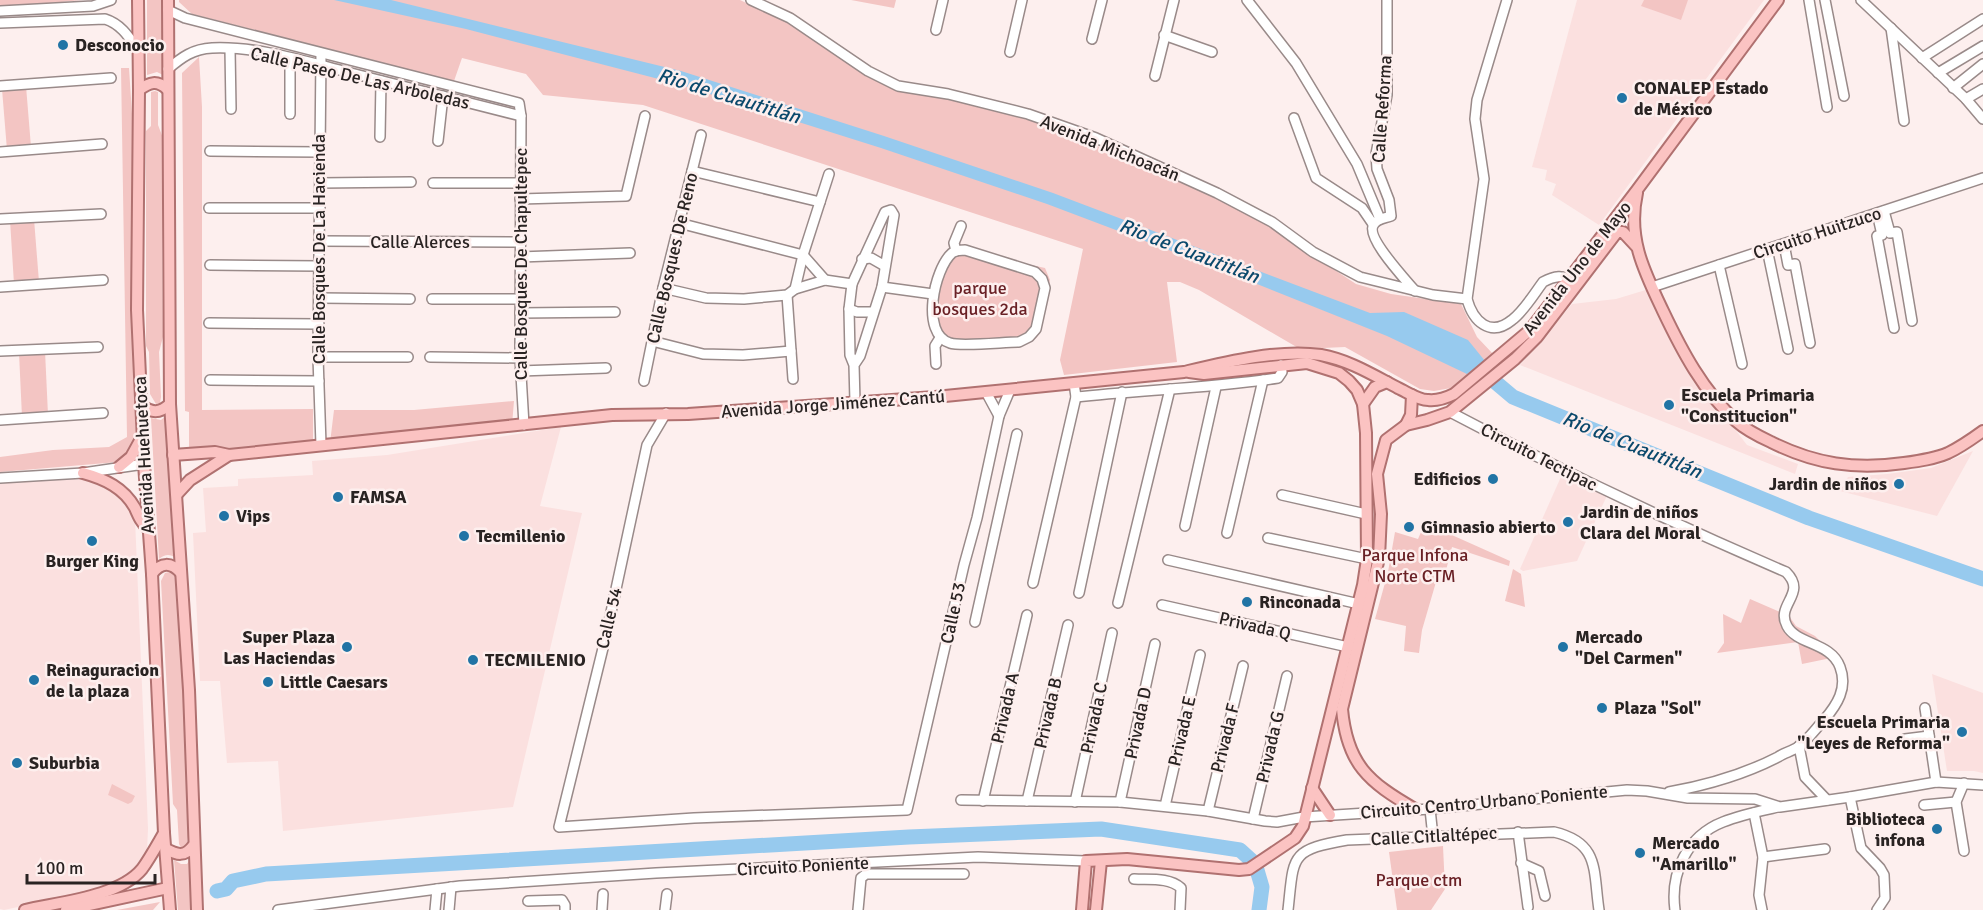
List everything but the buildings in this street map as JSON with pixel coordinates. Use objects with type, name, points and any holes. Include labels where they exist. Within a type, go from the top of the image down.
[{"type":"main road","name":"Avenida Huehuetoca","points":[[138,0],[137,310],[142,437],[152,574],[164,833],[170,910]]},
{"type":"main road","name":"Avenida Uno de Mayo","points":[[1574,282],[1637,190],[1778,0]]},
{"type":"main road","name":"Avenida Huehuetoca","points":[[168,5],[170,404],[189,690],[197,910]]},
{"type":"main road","points":[[139,90],[155,82],[167,89]]},
{"type":"main road","name":"Avenida Uno de Mayo","points":[[1637,190],[1633,213],[1636,246],[1652,287],[1681,348],[1706,387],[1748,431],[1783,448],[1811,458],[1855,466],[1881,466],[1947,454],[1963,446],[1983,431]]},
{"type":"main road","points":[[1406,424],[1450,412],[1475,384],[1537,337],[1574,282],[1617,232],[1623,232],[1636,246]]},
{"type":"main road","name":"Avenida Jorge Jiménez Cantú","points":[[173,455],[215,452],[229,455],[612,415],[688,414],[1010,390],[1186,371],[1208,365],[1280,355],[1308,354],[1346,362],[1426,400],[1441,399],[1475,384]]},
{"type":"main road","points":[[1186,371],[1204,374],[1307,363],[1339,373],[1357,390],[1363,404],[1366,433],[1379,441],[1386,440],[1406,424],[1411,414],[1412,395]]},
{"type":"main road","points":[[1363,404],[1375,387],[1387,382]]},
{"type":"main road","points":[[141,405],[148,411],[156,412],[170,404]]},
{"type":"main road","name":"Circuito Poniente","points":[[1086,861],[1127,859],[1239,870],[1249,869],[1295,838],[1303,826],[1359,603],[1367,559],[1366,433]]},
{"type":"main road","points":[[119,467],[131,457],[142,437]]},
{"type":"main road","points":[[1386,440],[1377,474],[1381,514],[1379,558],[1342,709],[1344,732],[1353,755],[1369,777],[1386,793],[1415,809]]},
{"type":"main road","name":"Avenida Jorge Jiménez Cantú","points":[[177,494],[190,480],[229,455]]},
{"type":"main road","points":[[83,473],[103,479],[126,495],[140,521],[148,529]]},
{"type":"main road","points":[[152,574],[158,567],[166,564],[175,566],[181,573]]},
{"type":"main road","points":[[1312,788],[1330,815]]},
{"type":"main road","points":[[25,910],[106,892],[120,886],[142,869],[164,833]]},
{"type":"main road","points":[[166,849],[182,855],[189,852],[193,846]]},
{"type":"main road","points":[[1082,910],[1086,861]]},
{"type":"main road","points":[[1096,910],[1101,861]]},
{"type":"main road","points":[[66,910],[168,888]]},
{"type":"street","points":[[0,11],[93,6],[111,0]]},
{"type":"street","name":"Avenida Michoacán","points":[[751,0],[790,18],[868,71],[898,86],[948,94],[1017,111],[1095,138],[1217,193],[1272,222],[1313,252],[1359,277],[1415,291],[1467,299]]},
{"type":"street","points":[[936,30],[943,0]]},
{"type":"street","points":[[1010,52],[1022,0]]},
{"type":"street","points":[[1092,39],[1102,0]]},
{"type":"street","points":[[1155,76],[1174,0]]},
{"type":"street","points":[[1247,0],[1296,63],[1357,164],[1376,222],[1371,231],[1375,241],[1415,291]]},
{"type":"street","name":"Calle Reforma","points":[[1376,222],[1391,216],[1389,200],[1377,169],[1376,154],[1386,95],[1387,0]]},
{"type":"street","points":[[1508,0],[1477,100],[1475,119],[1484,179],[1467,299],[1470,311],[1477,321],[1486,326],[1496,327],[1515,319],[1543,282],[1562,276],[1574,282]]},
{"type":"street","points":[[1809,0],[1827,107]]},
{"type":"street","points":[[1825,0],[1844,96]]},
{"type":"street","points":[[1861,0],[1966,99],[1983,119]]},
{"type":"street","name":"Calle Paseo De Las Arboledas","points":[[168,5],[184,18],[519,103]]},
{"type":"street","points":[[1922,58],[1983,19]]},
{"type":"street","points":[[0,23],[105,20],[116,23],[124,30],[138,50]]},
{"type":"street","points":[[1891,28],[1904,121]]},
{"type":"street","points":[[1164,35],[1212,52]]},
{"type":"street","points":[[1938,73],[1983,46]]},
{"type":"street","name":"Calle Paseo De Las Arboledas","points":[[168,69],[193,51],[211,48],[230,49],[291,58],[521,116]]},
{"type":"street","points":[[230,49],[231,109]]},
{"type":"street","name":"Calle Bosques De La Hacienda","points":[[321,54],[318,357],[321,445]]},
{"type":"street","points":[[290,114],[291,58]]},
{"type":"street","points":[[1953,88],[1983,64]]},
{"type":"street","points":[[0,86],[111,78]]},
{"type":"street","points":[[380,137],[381,81]]},
{"type":"street","points":[[1966,99],[1983,88]]},
{"type":"street","points":[[438,141],[443,96]]},
{"type":"street","name":"Calle Bosques De Chapultepec","points":[[519,103],[521,116],[520,371],[524,425]]},
{"type":"street","points":[[520,199],[626,196],[645,116]]},
{"type":"street","points":[[1294,118],[1316,178],[1362,208],[1376,222]]},
{"type":"street","name":"Calle Bosques De Reno","points":[[644,381],[663,288],[700,135]]},
{"type":"street","points":[[0,152],[102,144]]},
{"type":"street","points":[[210,151],[320,152]]},
{"type":"street","points":[[692,171],[820,202]]},
{"type":"street","points":[[793,379],[791,292],[829,174]]},
{"type":"street","name":"Circuito Huitzuco","points":[[1652,287],[1983,178]]},
{"type":"street","points":[[320,183],[411,182]]},
{"type":"street","points":[[433,183],[520,183]]},
{"type":"street","points":[[209,208],[320,208]]},
{"type":"street","points":[[854,365],[860,356],[882,287],[894,214],[891,210],[885,212],[852,284],[849,309],[850,355],[854,365],[855,402]]},
{"type":"street","points":[[1881,212],[1890,233],[1897,232],[1912,321]]},
{"type":"street","points":[[1881,212],[1882,235],[1876,236],[1894,328]]},
{"type":"street","points":[[0,219],[101,214]]},
{"type":"street","points":[[679,223],[803,255],[825,280]]},
{"type":"street","points":[[956,251],[954,243],[961,226]]},
{"type":"street","name":"Calle Alerces","points":[[320,241],[520,242]]},
{"type":"street","points":[[1784,244],[1788,265],[1795,264],[1810,343]]},
{"type":"street","points":[[1767,249],[1788,350]]},
{"type":"street","points":[[965,250],[1035,272],[1042,279],[1045,288],[1036,330],[1019,342],[951,344],[940,338],[935,329],[933,294],[950,255],[956,251],[965,250]]},
{"type":"street","points":[[520,257],[630,253]]},
{"type":"street","points":[[862,259],[871,258],[885,266]]},
{"type":"street","points":[[210,265],[320,266]]},
{"type":"street","points":[[1719,265],[1742,364]]},
{"type":"street","points":[[0,287],[104,280]]},
{"type":"street","points":[[663,288],[706,298],[744,299],[791,292],[825,280],[852,284]]},
{"type":"street","points":[[882,287],[933,294]]},
{"type":"street","points":[[320,298],[410,299]]},
{"type":"street","points":[[432,298],[520,299]]},
{"type":"street","points":[[849,309],[856,312],[873,312]]},
{"type":"street","points":[[520,313],[615,312]]},
{"type":"street","points":[[209,323],[320,324]]},
{"type":"street","points":[[936,364],[935,346],[940,338]]},
{"type":"street","points":[[652,341],[703,354],[743,355],[791,351]]},
{"type":"street","points":[[0,351],[98,346]]},
{"type":"street","points":[[318,357],[408,357]]},
{"type":"street","points":[[430,357],[520,358]]},
{"type":"street","points":[[1076,397],[1216,387],[1278,378],[1282,372],[1281,365]]},
{"type":"street","points":[[520,371],[606,368]]},
{"type":"street","points":[[210,380],[319,381]]},
{"type":"street","points":[[1227,533],[1263,380]]},
{"type":"street","points":[[1033,583],[1076,397],[1074,383]]},
{"type":"street","points":[[1185,526],[1216,387]]},
{"type":"street","points":[[1118,603],[1170,389]]},
{"type":"street","name":"Calle 53","points":[[907,810],[999,416],[1010,390]]},
{"type":"street","points":[[986,392],[999,416]]},
{"type":"street","points":[[1078,593],[1122,392]]},
{"type":"street","name":"Circuito Tectipac","points":[[1450,412],[1537,458],[1786,572],[1794,579],[1795,589],[1786,608],[1787,626],[1794,633],[1833,655],[1840,667],[1843,681],[1840,699],[1833,710],[1800,746]]},
{"type":"street","points":[[0,420],[103,413]]},
{"type":"street","name":"Calle 54","points":[[666,413],[647,445],[605,640],[559,827],[694,818],[907,810]]},
{"type":"street","points":[[975,622],[1017,434]]},
{"type":"street","points":[[0,478],[83,473],[144,464]]},
{"type":"street","points":[[1282,495],[1366,514]]},
{"type":"street","points":[[977,518],[997,522]]},
{"type":"street","points":[[1268,538],[1367,559]]},
{"type":"street","points":[[1168,560],[1359,603]]},
{"type":"street","name":"Privada Q","points":[[1162,605],[1348,647]]},
{"type":"street","name":"Privada A","points":[[983,801],[1027,615]]},
{"type":"street","name":"Privada B","points":[[1027,801],[1068,625]]},
{"type":"street","name":"Privada C","points":[[1076,802],[1112,633]]},
{"type":"street","name":"Privada D","points":[[1120,802],[1155,644]]},
{"type":"street","name":"Privada E","points":[[1165,806],[1200,655]]},
{"type":"street","name":"Privada F","points":[[1208,811],[1243,666]]},
{"type":"street","name":"Privada G","points":[[1253,819],[1287,676]]},
{"type":"street","points":[[1925,708],[1936,782]]},
{"type":"street","points":[[1905,739],[1929,736]]},
{"type":"street","points":[[1664,794],[1710,785],[1759,767],[1800,746],[1805,777],[1827,800]]},
{"type":"street","points":[[1675,910],[1673,894],[1680,862],[1704,832],[1722,822],[1780,807],[1936,782],[1983,785]]},
{"type":"street","points":[[1964,783],[1956,802],[1964,851]]},
{"type":"street","points":[[1810,802],[1814,788]]},
{"type":"street","name":"Circuito Centro Urbano Poniente","points":[[961,800],[1120,802],[1208,811],[1277,822],[1304,817],[1430,809],[1627,790],[1664,794]]},
{"type":"street","points":[[1664,794],[1688,798],[1755,799],[1780,807]]},
{"type":"street","points":[[1850,797],[1861,848],[1884,875],[1885,898],[1877,910]]},
{"type":"street","points":[[1924,805],[1956,802]]},
{"type":"street","points":[[1430,809],[1433,837]]},
{"type":"street","points":[[1754,813],[1763,857],[1759,894],[1762,910]]},
{"type":"street","points":[[1518,832],[1528,907]]},
{"type":"street","name":"Calle Citlaltépec","points":[[1288,910],[1293,864],[1303,853],[1318,845],[1347,840],[1518,832],[1554,832],[1580,841],[1589,852],[1593,865],[1599,910]]},
{"type":"street","points":[[1763,857],[1825,849]]},
{"type":"street","name":"Circuito Poniente","points":[[278,910],[451,887],[656,873],[978,857],[1086,861]]},
{"type":"street","points":[[1521,862],[1539,871],[1545,896]]},
{"type":"street","points":[[858,910],[861,879],[866,874],[964,874]]},
{"type":"street","points":[[1134,879],[1163,880],[1177,884],[1181,888],[1182,896],[1180,910]]},
{"type":"street","points":[[449,910],[451,887]]},
{"type":"street","points":[[435,910],[437,889]]},
{"type":"street","points":[[602,910],[603,894]]},
{"type":"street","points":[[665,910],[667,894]]},
{"type":"street","points":[[528,901],[562,900],[565,910]]},
{"type":"shaded area","name":"CONALEP Estado de México","points":[[1577,0],[1764,0],[1599,225],[1552,195],[1556,184],[1545,180],[1547,170],[1532,167]]},
{"type":"shaded area","name":"Escuela Primaria \"Constitucion\"","points":[[1649,289],[1679,356],[1747,445],[1798,464],[1795,474],[1520,365],[1572,304],[1616,299]]},
{"type":"shaded area","points":[[561,427],[540,506],[582,513],[513,807],[283,831],[278,761],[227,763],[220,681],[200,681],[193,533],[206,532],[203,488],[238,486],[238,479],[313,475],[312,461],[387,455]]},
{"type":"shaded area","name":"Jardin de niños","points":[[1973,451],[1937,516],[1840,491],[1848,477],[1931,468]]},
{"type":"shaded area","name":"Jardin de niños Clara del Moral","points":[[1564,470],[1610,489],[1577,561],[1523,571],[1520,569]]},
{"type":"shaded area","points":[[59,477],[95,479],[114,489],[128,503],[135,519],[147,850],[126,879],[111,887],[4,910],[0,909],[0,482]]},
{"type":"shaded area","name":"Escuela Primaria \"Leyes de Reforma\"","points":[[1932,674],[1983,693],[1983,773],[1947,771]]},
{"type":"green space","points":[[0,0],[82,0],[0,8]]},
{"type":"green space","points":[[147,0],[163,0],[163,75],[157,72],[147,75]]},
{"type":"green space","points":[[179,0],[740,0],[786,22],[844,61],[893,89],[946,99],[1029,120],[1118,154],[1208,194],[1268,226],[1356,284],[1391,294],[1461,304],[1477,337],[1494,355],[1451,388],[1434,391],[1420,389],[1345,347],[1300,349],[1199,290],[1180,282],[1167,282],[1177,362],[1064,375],[1060,360],[1083,249],[643,105],[543,95],[526,74],[462,58],[454,81],[192,14]]},
{"type":"green space","points":[[851,0],[896,0],[894,8]]},
{"type":"green space","points":[[1644,0],[1688,0],[1681,20],[1641,6]]},
{"type":"green space","points":[[199,57],[202,107],[202,410],[313,409],[313,442],[189,453],[189,412],[185,411],[182,73]]},
{"type":"green space","points":[[121,68],[129,68],[133,129],[136,437],[131,448],[118,462],[0,472],[0,457],[53,450],[109,447],[127,437]]},
{"type":"green space","points":[[26,86],[31,147],[7,150],[2,89]]},
{"type":"green space","points":[[151,92],[158,92],[158,125],[163,138],[163,337],[159,352],[161,397],[160,403],[156,404],[150,394],[149,352],[146,346],[146,131],[151,126]]},
{"type":"green space","points":[[34,219],[39,282],[14,284],[10,220]]},
{"type":"green space","name":"parque bosques 2da","points":[[960,249],[1045,268],[1050,280],[1044,303],[1042,326],[1037,337],[1031,342],[961,343],[945,338],[935,326],[934,312],[940,274]]},
{"type":"green space","points":[[45,351],[48,415],[22,417],[19,353]]},
{"type":"green space","points":[[514,401],[512,425],[330,443],[334,410],[414,410]]},
{"type":"green space","points":[[166,416],[176,558],[168,555],[159,559],[151,418],[161,420]]},
{"type":"green space","name":"Parque Infona Norte CTM","points":[[1425,523],[1510,561],[1509,566],[1452,547],[1443,582],[1436,582],[1422,630],[1419,653],[1404,651],[1406,626],[1375,619],[1388,572],[1395,532],[1418,539]]},
{"type":"green space","points":[[1513,569],[1521,574],[1525,607],[1505,601]]},
{"type":"green space","points":[[165,573],[176,575],[184,702],[188,836],[187,846],[181,848],[177,810],[173,804],[161,581]]},
{"type":"green space","points":[[1750,599],[1789,616],[1796,626],[1815,636],[1836,657],[1802,664],[1798,642],[1717,653],[1724,643],[1723,614],[1741,623]]},
{"type":"green space","points":[[112,784],[135,796],[132,802],[128,804],[108,795]]},
{"type":"green space","name":"Parque ctm","points":[[1443,846],[1445,889],[1431,910],[1397,910],[1389,852]]},
{"type":"green space","points":[[190,859],[194,910],[178,910],[174,860],[187,864]]},
{"type":"green space","points":[[160,902],[153,910],[117,910]]},
{"type":"water","points":[[334,0],[391,0],[681,71],[1053,193],[1370,313],[1404,312],[1468,340],[1485,361],[1467,374],[1387,336],[1047,204],[881,148],[678,84],[466,29]]},
{"type":"waterway","name":"Rio de Cuautitlán","points":[[1481,370],[1513,397],[1809,518],[1983,579]]},
{"type":"waterway","points":[[217,891],[226,889],[233,881],[266,874],[909,837],[1101,829],[1240,850],[1251,860]]},
{"type":"waterway","points":[[1257,870],[1262,887],[1259,910]]},
{"type":"place","name":"Desconocio","points":[[63,45]]},
{"type":"place","name":"CONALEP Estado de México","points":[[1622,98]]},
{"type":"place","name":"Escuela Primaria \"Constitucion\"","points":[[1669,405]]},
{"type":"place","name":"Edificios","points":[[1493,479]]},
{"type":"place","name":"Jardin de niños","points":[[1899,484]]},
{"type":"place","name":"FAMSA","points":[[338,497]]},
{"type":"place","name":"Vips","points":[[224,516]]},
{"type":"place","name":"Jardin de niños Clara del Moral","points":[[1568,522]]},
{"type":"place","name":"Gimnasio abierto","points":[[1409,527]]},
{"type":"place","name":"Tecmillenio","points":[[464,536]]},
{"type":"place","name":"Burger King","points":[[92,541]]},
{"type":"place","name":"Rinconada","points":[[1247,602]]},
{"type":"place","name":"Super Plaza Las Haciendas","points":[[347,647]]},
{"type":"place","name":"Mercado \"Del Carmen\"","points":[[1563,647]]},
{"type":"place","name":"TECMILENIO","points":[[473,660]]},
{"type":"place","name":"Reinaguracion de la plaza","points":[[34,680]]},
{"type":"place","name":"Little Caesars","points":[[268,682]]},
{"type":"place","name":"Plaza \"Sol\"","points":[[1602,708]]},
{"type":"place","name":"Escuela Primaria \"Leyes de Reforma\"","points":[[1962,732]]},
{"type":"place","name":"Suburbia","points":[[17,763]]},
{"type":"place","name":"Biblioteca infona","points":[[1937,829]]},
{"type":"place","name":"Mercado \"Amarillo\"","points":[[1640,853]]}]
